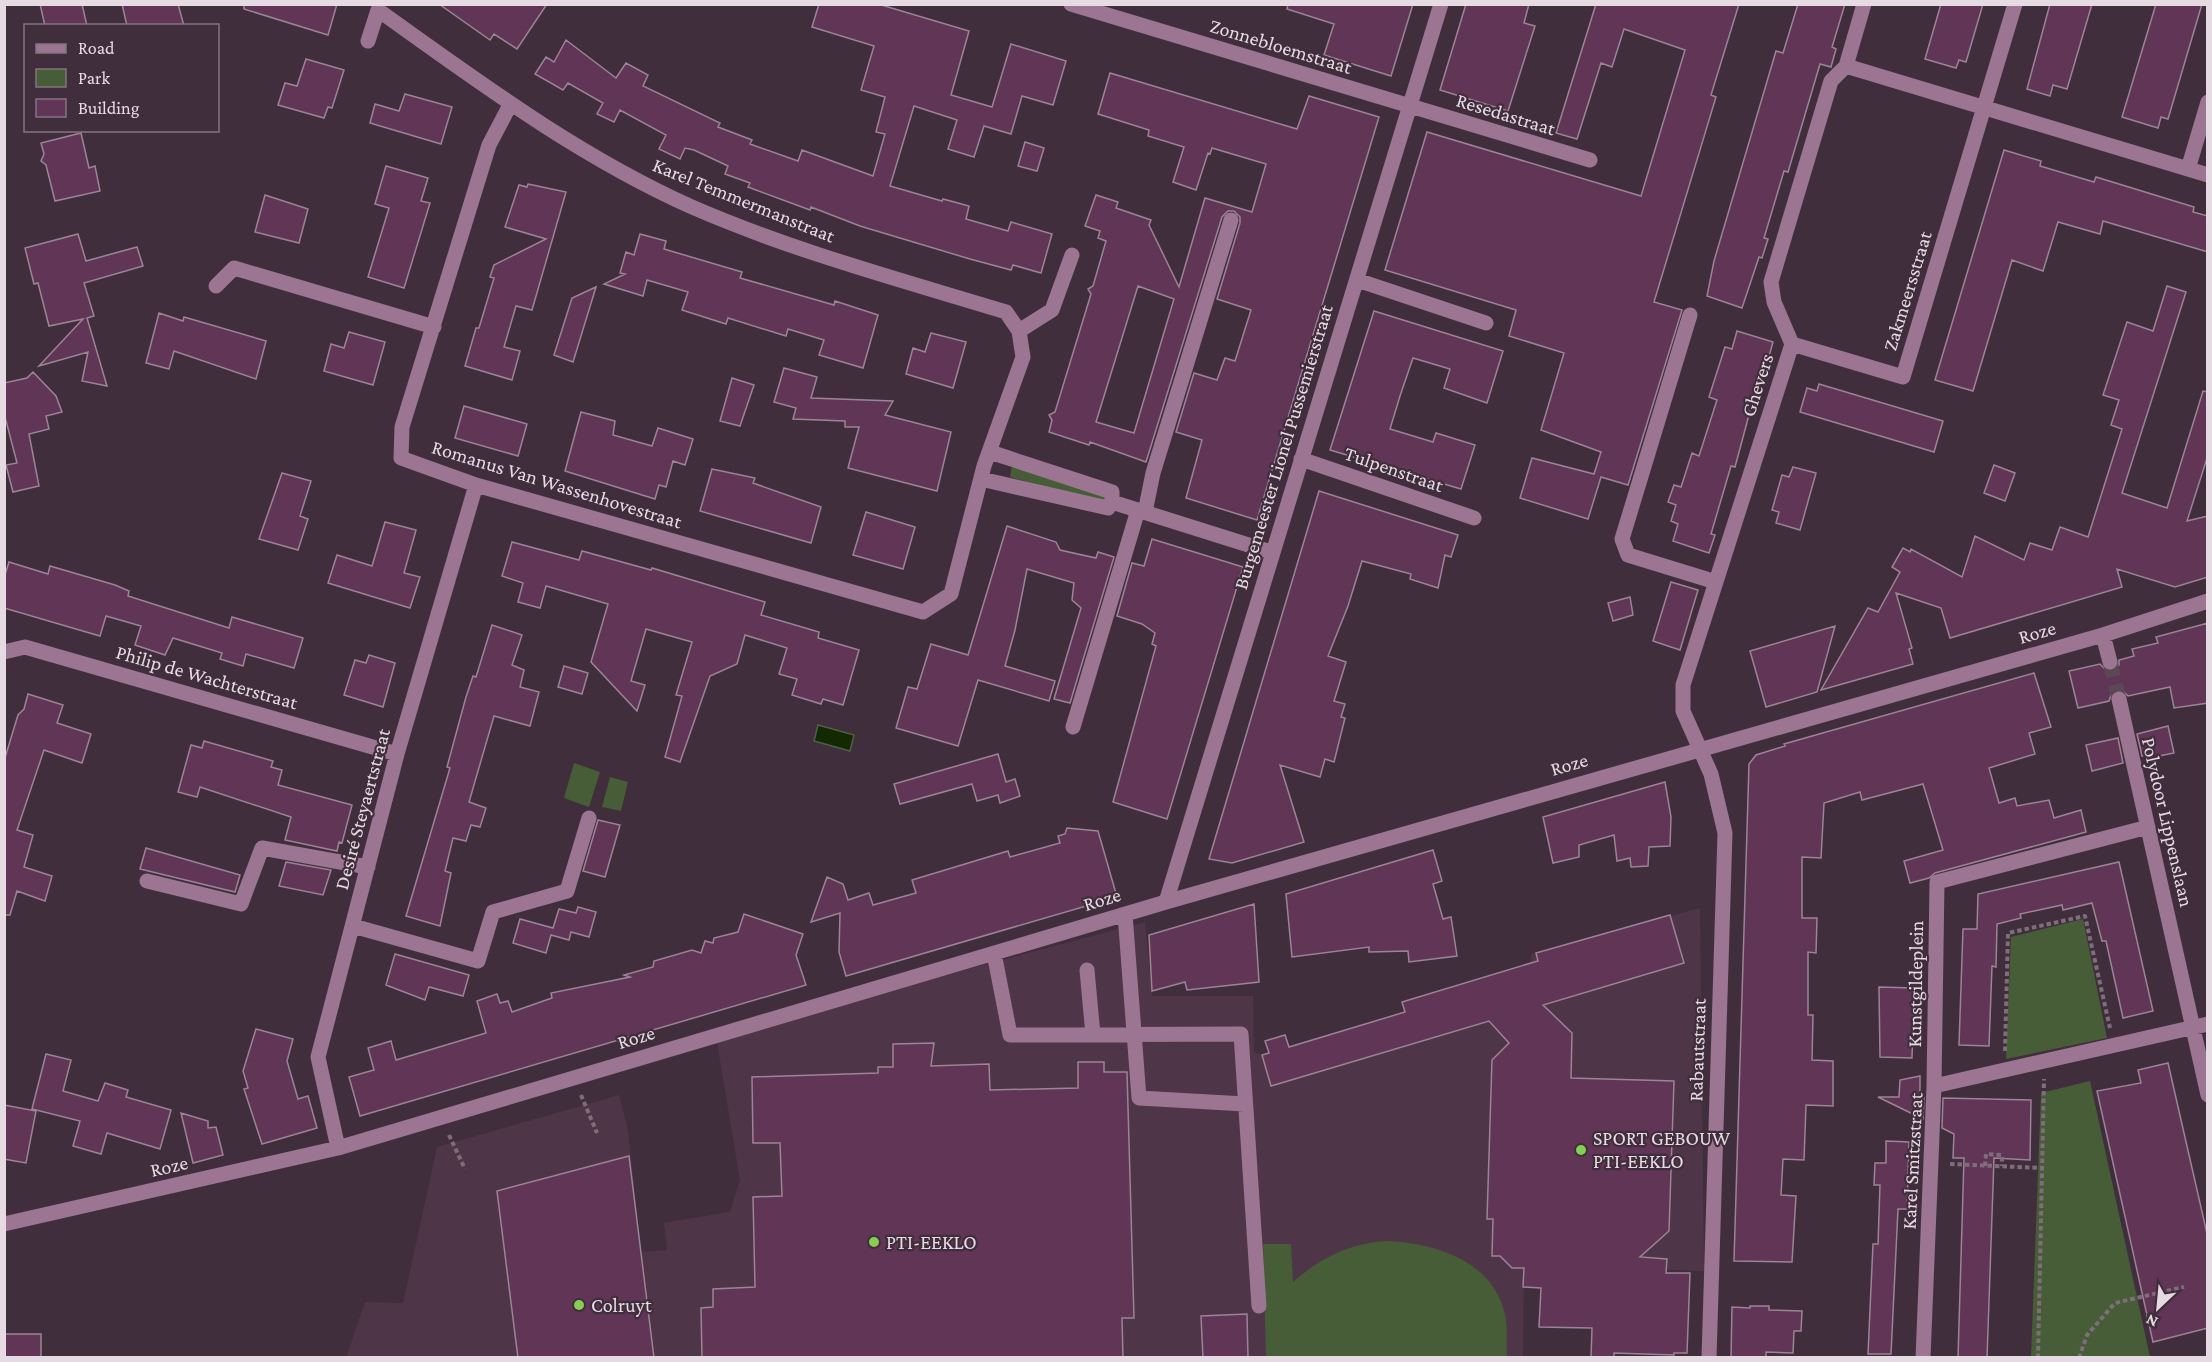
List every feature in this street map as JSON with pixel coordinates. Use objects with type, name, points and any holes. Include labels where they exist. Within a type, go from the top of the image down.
[{"type":"street","name":"Zonnebloemstraat","points":[[1071,4],[1410,107]]},
{"type":"street","name":"Burgemeester Lionel Pussemierstraat","points":[[1166,902],[1271,552],[1358,280],[1441,4]]},
{"type":"street","name":"Ghevers","points":[[1698,749],[1683,711],[1683,685],[1792,344],[1774,302],[1771,282],[1831,81],[1846,66],[1864,4]]},
{"type":"street","points":[[1984,107],[2014,4]]},
{"type":"street","name":"Karel Temmermanstraat","points":[[368,41],[378,8],[510,105],[579,149],[692,207],[822,255],[1006,312],[1019,331]]},
{"type":"street","points":[[1846,66],[2208,175]]},
{"type":"street","points":[[2188,169],[2208,102]]},
{"type":"street","name":"Romanus Van Wassenhovestraat","points":[[510,105],[489,145],[402,427],[401,458],[476,485],[923,612],[951,594],[981,479]]},
{"type":"street","name":"Resedastraat","points":[[1410,107],[1590,160]]},
{"type":"street","name":"Zakmeersstraat","points":[[1792,344],[1903,377],[1984,107]]},
{"type":"street","points":[[1073,727],[1231,220]]},
{"type":"street","points":[[990,452],[1112,492],[1112,502],[1108,508],[981,479],[990,452],[1023,357],[1019,331],[1052,310],[1072,255]]},
{"type":"street","points":[[216,286],[234,268],[434,327]]},
{"type":"street","points":[[1358,280],[1486,323]]},
{"type":"street","points":[[1690,315],[1622,539],[1628,555],[1716,582]]},
{"type":"street","name":"Tulpenstraat","points":[[1300,459],[1474,518]]},
{"type":"street","name":"Desiré Steyaertstraat","points":[[338,1148],[318,1057],[398,754],[476,485]]},
{"type":"street","points":[[1112,502],[1271,552]]},
{"type":"street","name":"Roze","points":[[4,1224],[338,1148],[1166,902],[2103,635],[2208,601]]},
{"type":"street","points":[[2103,635],[2110,662]]},
{"type":"street","name":"Philip de Wachterstraat","points":[[4,652],[25,647],[398,754]]},
{"type":"street","name":"Polydoor Lippenslaan","points":[[2119,699],[2148,827],[2200,1025],[2208,1095]]},
{"type":"street","name":"Rabautstraat","points":[[1698,749],[1711,774],[1725,833],[1708,1358]]},
{"type":"street","points":[[353,926],[478,961],[493,912],[567,891],[589,818]]},
{"type":"street","name":"Kunstgildeplein","points":[[1934,1086],[1937,882],[2148,827]]},
{"type":"street","points":[[147,881],[241,904],[262,848],[368,867]]},
{"type":"street","points":[[1125,914],[1132,1035],[1139,1098],[1245,1104]]},
{"type":"street","points":[[994,953],[1010,1035],[1241,1034],[1259,1305]]},
{"type":"street","points":[[1087,970],[1093,1035]]},
{"type":"street","name":"Karel Smitzstraat","points":[[1923,1358],[1934,1086],[2200,1025]]},
{"type":"path","points":[[2004,1070],[2008,933],[2085,916],[2114,1046]]},
{"type":"path","points":[[2038,1358],[2044,1062]]},
{"type":"path","points":[[574,1077],[597,1133]]},
{"type":"path","points":[[441,1117],[465,1169]]},
{"type":"path","points":[[1985,1166],[1986,1154],[1994,1153],[2002,1155],[2002,1166]]},
{"type":"path","points":[[1931,1163],[2041,1168]]},
{"type":"path","points":[[2079,1358],[2087,1335],[2115,1302],[2184,1287]]},
{"type":"shaded area","points":[[818,725],[854,735],[850,751],[814,741]]},
{"type":"shaded area","points":[[1700,908],[1704,1271],[1524,1265],[1523,1357],[346,1358],[365,1302],[403,1303],[437,1147],[619,1095],[628,1130],[641,1252],[667,1250],[664,1223],[730,1212],[740,1180],[716,1036],[1145,922],[1152,996],[1253,996],[1254,1052],[1262,1055],[1530,975],[1531,954]]},
{"type":"green space","points":[[1012,466],[1107,494],[1105,503],[1010,477]]},
{"type":"green space","points":[[574,763],[600,772],[589,807],[564,798]]},
{"type":"green space","points":[[610,777],[628,782],[621,811],[602,807]]},
{"type":"green space","points":[[2083,919],[2107,1038],[2006,1059],[2011,937]]},
{"type":"green space","points":[[2090,1081],[2150,1357],[2031,1357],[2041,1093]]},
{"type":"green space","points":[[1387,1241],[1443,1251],[1475,1268],[1489,1281],[1499,1296],[1505,1315],[1507,1357],[1266,1357],[1263,1244],[1291,1244],[1293,1282],[1303,1273],[1336,1253],[1360,1245]]},
{"type":"building","points":[[40,4],[82,4],[87,24],[45,24]]},
{"type":"building","points":[[122,4],[178,4],[183,24],[127,24]]},
{"type":"building","points":[[244,4],[337,4],[328,35],[244,9]]},
{"type":"building","points":[[439,4],[547,4],[517,49],[494,34],[490,40]]},
{"type":"building","points":[[819,4],[878,4],[969,31],[951,95],[992,107],[1011,44],[1066,61],[1053,105],[1022,96],[1011,134],[984,126],[974,157],[948,149],[957,120],[914,106],[890,186],[969,206],[966,219],[1008,231],[1011,222],[1052,234],[1041,273],[1013,265],[1011,270],[970,259],[860,226],[811,207],[810,210],[748,187],[750,183],[725,174],[728,166],[694,150],[685,148],[680,159],[659,149],[666,135],[620,110],[614,122],[597,114],[603,103],[568,83],[563,90],[535,74],[546,57],[554,62],[566,40],[616,78],[626,63],[648,75],[643,86],[720,123],[718,127],[752,140],[750,144],[798,161],[802,150],[873,176],[885,134],[876,132],[885,97],[861,90],[874,46],[812,27]]},
{"type":"building","points":[[1288,4],[1413,4],[1391,76],[1324,55],[1334,24],[1287,9]]},
{"type":"building","points":[[1466,4],[1529,4],[1524,23],[1535,26],[1508,111],[1440,90]]},
{"type":"building","points":[[1596,4],[1739,4],[1711,95],[1716,97],[1654,302],[1682,310],[1628,485],[1601,477],[1588,519],[1520,498],[1532,458],[1594,474],[1601,452],[1541,430],[1564,353],[1509,336],[1516,310],[1385,270],[1427,132],[1641,196],[1685,50],[1624,29],[1612,67],[1601,63],[1577,139],[1556,133]]},
{"type":"building","points":[[1798,4],[1845,4],[1832,47],[1836,49],[1831,67],[1820,64],[1788,172],[1784,171],[1764,238],[1768,239],[1762,258],[1759,257],[1742,308],[1707,296],[1714,261],[1776,51],[1783,53]]},
{"type":"building","points":[[1941,4],[1983,4],[1966,62],[1959,60],[1956,68],[1925,59]]},
{"type":"building","points":[[2050,4],[2092,4],[2067,89],[2053,85],[2050,96],[2027,89]]},
{"type":"building","points":[[2156,4],[2202,4],[2168,119],[2161,117],[2158,128],[2122,117]]},
{"type":"building","points":[[306,59],[344,70],[332,108],[328,107],[324,118],[278,105],[285,83],[297,86]]},
{"type":"building","points":[[1110,73],[1297,129],[1309,96],[1379,117],[1257,520],[1186,498],[1202,440],[1176,432],[1194,373],[1217,380],[1225,358],[1235,361],[1251,310],[1217,299],[1240,223],[1240,217],[1234,211],[1228,211],[1222,217],[1146,462],[1090,442],[1089,445],[1049,432],[1052,420],[1049,415],[1055,412],[1091,294],[1088,289],[1093,286],[1106,241],[1098,238],[1100,231],[1085,226],[1096,195],[1118,202],[1116,208],[1151,220],[1149,225],[1179,287],[1205,198],[1252,212],[1266,164],[1212,148],[1210,154],[1208,153],[1196,190],[1173,182],[1184,147],[1148,136],[1149,130],[1098,114]],"holes":[[[1138,286],[1174,299],[1134,433],[1096,422]]]},
{"type":"building","points":[[405,94],[452,107],[441,144],[370,123],[375,104],[399,111]]},
{"type":"building","points":[[81,133],[89,168],[95,166],[100,191],[55,201],[46,165],[41,161],[44,154],[41,143]]},
{"type":"building","points":[[1025,142],[1044,148],[1037,171],[1018,166]]},
{"type":"building","points":[[2004,150],[2041,161],[2040,166],[2094,182],[2096,177],[2194,207],[2193,212],[2208,216],[2208,252],[2103,221],[2100,234],[2058,222],[2043,271],[2012,260],[1973,391],[1935,380]]},
{"type":"building","points":[[386,166],[428,178],[421,201],[430,203],[404,288],[368,277],[389,208],[375,204]]},
{"type":"building","points":[[528,184],[566,192],[532,310],[516,306],[504,347],[520,351],[512,380],[465,366],[494,278],[490,277],[494,265],[546,239],[505,227],[519,185],[527,187]]},
{"type":"building","points":[[265,195],[308,209],[299,243],[255,232]]},
{"type":"building","points":[[78,234],[86,261],[137,247],[143,266],[84,283],[94,316],[87,318],[107,386],[82,381],[88,352],[39,366],[83,319],[49,326],[38,283],[34,284],[25,248]]},
{"type":"building","points":[[640,234],[666,241],[664,249],[742,272],[740,278],[834,305],[835,301],[878,315],[863,368],[819,355],[824,340],[788,329],[786,336],[728,318],[726,324],[682,310],[688,292],[647,280],[643,296],[604,284],[625,274],[620,273],[626,252],[634,255]]},
{"type":"building","points":[[2167,286],[2186,292],[2122,493],[2167,508],[2203,391],[2208,392],[2208,455],[2187,521],[2208,516],[2208,577],[2175,587],[2117,569],[2122,587],[1950,638],[1941,608],[1896,593],[1912,648],[1909,649],[1913,664],[1821,690],[1868,608],[1878,612],[1900,572],[1892,567],[1903,548],[1910,552],[1911,549],[1962,577],[1975,536],[2024,560],[2030,543],[2052,550],[2060,527],[2088,537],[2122,429],[2111,425],[2119,400],[2103,395],[2127,322],[2153,331]]},
{"type":"building","points":[[596,287],[573,362],[554,355],[572,298]]},
{"type":"building","points":[[1374,311],[1503,351],[1487,403],[1444,388],[1450,369],[1413,358],[1400,396],[1390,429],[1433,442],[1436,433],[1475,445],[1461,489],[1330,450]]},
{"type":"building","points":[[159,313],[183,321],[184,317],[266,341],[256,379],[174,351],[169,369],[146,363]]},
{"type":"building","points":[[1737,331],[1773,342],[1768,360],[1764,359],[1735,467],[1731,466],[1711,534],[1715,535],[1709,553],[1673,541],[1678,524],[1671,521],[1676,505],[1668,502],[1674,485],[1681,487],[1692,453],[1699,456],[1717,400],[1709,397],[1725,347],[1732,349]]},
{"type":"building","points":[[349,332],[385,342],[373,385],[324,371],[331,344],[344,348]]},
{"type":"building","points":[[931,333],[966,342],[953,388],[906,374],[913,348],[925,352]]},
{"type":"building","points":[[784,368],[817,377],[811,398],[893,401],[885,415],[951,432],[937,491],[848,468],[859,427],[845,427],[845,421],[793,419],[796,408],[774,402]]},
{"type":"building","points":[[33,372],[56,396],[62,412],[46,416],[49,429],[29,434],[39,486],[13,492],[6,465],[17,463],[4,413],[4,383],[27,378]]},
{"type":"building","points":[[732,378],[754,385],[740,426],[720,421]]},
{"type":"building","points":[[1819,384],[1943,421],[1934,452],[1800,412],[1807,388],[1817,391]]},
{"type":"building","points":[[464,406],[527,424],[518,456],[455,438]]},
{"type":"building","points":[[581,412],[615,421],[613,435],[652,446],[658,428],[693,439],[685,465],[673,461],[666,487],[659,485],[655,499],[565,471]]},
{"type":"building","points":[[1994,465],[2015,473],[2005,501],[1984,493]]},
{"type":"building","points":[[1793,467],[1816,473],[1800,530],[1776,523],[1779,512],[1772,510],[1782,475],[1789,477]]},
{"type":"building","points":[[712,469],[755,478],[753,483],[821,507],[811,543],[700,511]]},
{"type":"building","points":[[282,473],[311,481],[300,516],[308,519],[298,550],[259,539]]},
{"type":"building","points":[[1319,491],[1458,535],[1451,557],[1445,555],[1438,588],[1410,579],[1411,574],[1362,561],[1348,606],[1328,656],[1346,662],[1334,701],[1345,704],[1341,717],[1345,718],[1334,762],[1325,759],[1320,777],[1280,765],[1304,842],[1232,863],[1209,859]]},
{"type":"building","points":[[866,512],[915,527],[903,569],[853,555]]},
{"type":"building","points":[[385,522],[416,530],[404,573],[420,577],[410,608],[328,583],[337,555],[372,566]]},
{"type":"building","points":[[1007,526],[1056,542],[1060,550],[1096,558],[1098,552],[1114,557],[1070,703],[1054,699],[1081,608],[1072,600],[1074,583],[1027,569],[1005,666],[1055,681],[1049,701],[978,680],[958,746],[896,728],[908,687],[917,689],[931,644],[968,655]]},
{"type":"building","points":[[1152,539],[1243,567],[1167,819],[1113,802],[1156,646],[1152,644],[1155,633],[1142,624],[1117,616],[1132,563],[1144,566]]},
{"type":"building","points":[[512,542],[579,560],[582,551],[651,570],[652,568],[765,602],[761,615],[819,632],[818,638],[859,650],[843,705],[823,699],[821,704],[792,695],[797,679],[779,674],[787,648],[745,635],[737,664],[710,676],[680,762],[665,757],[682,696],[676,695],[692,642],[646,629],[631,681],[645,685],[637,711],[591,662],[608,604],[546,586],[540,608],[518,602],[523,583],[502,576]]},
{"type":"building","points":[[9,562],[48,574],[50,566],[115,585],[129,591],[128,596],[229,628],[232,617],[303,638],[294,668],[246,654],[243,666],[220,659],[222,653],[173,638],[165,655],[135,645],[141,626],[106,616],[100,636],[4,608],[4,578]]},
{"type":"building","points":[[1671,582],[1698,590],[1680,650],[1653,641]]},
{"type":"building","points":[[1630,597],[1633,615],[1613,621],[1608,603]]},
{"type":"building","points":[[2208,623],[2208,703],[2174,708],[2170,687],[2128,696],[2122,690],[2117,689],[2112,692],[2109,701],[2078,708],[2069,671],[2100,664],[2107,671],[2113,671],[2119,665],[2119,660],[2134,656],[2132,649],[2158,643],[2156,637]]},
{"type":"building","points":[[492,625],[522,635],[512,665],[524,670],[520,687],[539,692],[530,726],[494,716],[469,802],[486,808],[480,827],[471,825],[466,841],[453,838],[445,871],[451,873],[440,926],[406,916],[450,768],[447,767],[466,697],[473,676],[476,677]]},
{"type":"building","points":[[1835,626],[1817,692],[1766,707],[1750,651]]},
{"type":"building","points":[[369,655],[395,663],[383,707],[344,695],[355,660],[366,663]]},
{"type":"building","points":[[564,666],[588,673],[582,694],[558,687]]},
{"type":"building","points":[[2034,673],[2051,727],[2029,733],[2035,754],[1989,768],[1999,803],[2015,798],[2017,806],[2049,800],[2054,818],[2081,810],[2086,832],[1935,873],[1929,878],[1910,883],[1904,861],[1943,850],[1923,784],[1862,800],[1860,792],[1824,803],[1821,858],[1802,857],[1802,918],[1817,918],[1816,953],[1808,952],[1808,1015],[1813,1015],[1812,1060],[1833,1061],[1833,1106],[1806,1105],[1804,1160],[1783,1159],[1781,1195],[1796,1196],[1792,1262],[1734,1261],[1749,764],[1756,755],[1785,746],[1784,744]]},
{"type":"building","points":[[28,694],[63,705],[57,723],[91,734],[82,763],[44,750],[17,830],[33,835],[24,867],[52,876],[45,901],[17,891],[10,915],[4,915],[4,761],[18,715],[24,709]]},
{"type":"building","points":[[2168,726],[2174,753],[2149,758],[2148,754],[2142,756],[2137,734]]},
{"type":"building","points":[[2118,738],[2123,763],[2092,771],[2086,745]]},
{"type":"building","points":[[204,741],[273,761],[271,767],[282,770],[278,785],[352,805],[342,843],[339,842],[337,851],[285,840],[291,817],[200,787],[197,797],[178,792],[191,745],[202,748]]},
{"type":"building","points":[[998,754],[1006,782],[1015,779],[1020,796],[1000,803],[998,795],[977,801],[972,784],[900,804],[894,784]]},
{"type":"building","points":[[1665,782],[1671,817],[1670,846],[1649,847],[1648,866],[1631,867],[1630,858],[1617,861],[1614,835],[1579,845],[1579,857],[1553,863],[1543,817]]},
{"type":"building","points":[[598,820],[620,825],[605,877],[583,871]]},
{"type":"building","points":[[1067,828],[1098,831],[1117,897],[846,976],[839,952],[840,913],[811,922],[827,877],[843,884],[848,900],[869,893],[873,905],[916,893],[912,880],[1008,851],[1010,857],[1060,843],[1058,836],[1065,834]]},
{"type":"building","points":[[146,848],[240,875],[235,892],[140,869]]},
{"type":"building","points":[[1433,850],[1442,881],[1433,884],[1443,919],[1451,917],[1457,956],[1409,962],[1408,951],[1369,952],[1369,947],[1292,957],[1286,894]]},
{"type":"building","points":[[286,862],[331,870],[323,895],[279,886]]},
{"type":"building","points":[[2119,862],[2153,1011],[2123,1018],[2106,941],[2102,941],[2092,903],[2063,910],[2062,905],[2020,914],[2021,918],[1997,924],[1996,967],[1992,966],[1989,1046],[1959,1045],[1963,929],[1977,929],[1978,894]]},
{"type":"building","points":[[1254,904],[1259,982],[1187,990],[1185,982],[1152,991],[1149,935]]},
{"type":"building","points":[[578,907],[596,912],[589,937],[571,932],[569,940],[551,935],[546,953],[513,943],[520,919],[553,928],[559,909],[576,913]]},
{"type":"building","points":[[744,914],[803,934],[796,955],[806,985],[360,1116],[349,1077],[374,1070],[368,1048],[391,1041],[396,1060],[486,1033],[477,1001],[497,994],[500,1003],[508,1001],[512,1012],[552,998],[551,993],[630,977],[624,975],[653,967],[654,961],[692,950],[701,953],[705,941],[713,943],[714,938],[738,932]]},
{"type":"building","points":[[1670,915],[1684,963],[1543,1005],[1572,1033],[1571,1078],[1674,1081],[1669,1231],[1640,1257],[1667,1259],[1666,1273],[1690,1273],[1687,1353],[1674,1353],[1674,1355],[1614,1353],[1614,1358],[1591,1358],[1592,1328],[1539,1327],[1541,1288],[1523,1287],[1524,1268],[1512,1268],[1500,1256],[1492,1256],[1493,1219],[1487,1219],[1492,1060],[1509,1043],[1489,1021],[1271,1086],[1262,1055],[1269,1053],[1265,1041],[1285,1035],[1289,1047],[1405,1012],[1402,1002],[1538,961],[1536,953]]},
{"type":"building","points":[[395,954],[469,975],[463,996],[429,987],[425,1000],[386,985]]},
{"type":"building","points":[[1879,987],[1914,988],[1912,1058],[1880,1057]]},
{"type":"building","points":[[256,1029],[293,1039],[287,1061],[298,1099],[308,1096],[317,1128],[262,1144],[244,1089],[248,1088],[243,1071]]},
{"type":"building","name":"PTI-EEKLO","points":[[934,1043],[931,1066],[989,1064],[990,1090],[1078,1088],[1078,1062],[1104,1062],[1104,1072],[1127,1072],[1134,1318],[1122,1318],[1123,1358],[702,1358],[701,1308],[713,1307],[713,1289],[755,1287],[753,1197],[782,1196],[780,1143],[753,1143],[752,1077],[878,1073],[878,1067],[893,1067],[893,1044]]},
{"type":"building","points":[[46,1054],[71,1060],[63,1091],[98,1101],[105,1083],[128,1090],[126,1097],[171,1110],[160,1149],[107,1133],[101,1154],[73,1146],[80,1121],[32,1109]]},
{"type":"building","points":[[2168,1063],[2208,1238],[2208,1328],[2153,1342],[2097,1091],[2141,1083],[2138,1070]]},
{"type":"building","points":[[1920,1076],[1920,1098],[1924,1098],[1923,1119],[1878,1097],[1899,1097],[1900,1080]]},
{"type":"building","points":[[1943,1098],[2031,1100],[2030,1160],[1994,1158],[1987,1358],[1958,1358],[1964,1158],[1953,1158],[1954,1134],[1942,1128]]},
{"type":"building","points":[[4,1105],[36,1111],[26,1163],[4,1159]]},
{"type":"building","points":[[181,1113],[208,1121],[208,1128],[216,1127],[223,1155],[193,1163]]},
{"type":"building","points":[[1886,1141],[1909,1142],[1907,1209],[1898,1209],[1891,1354],[1868,1354],[1873,1244],[1878,1244],[1880,1185],[1874,1185],[1875,1163],[1886,1163]]},
{"type":"building","name":"Colruyt","points":[[629,1156],[654,1358],[518,1358],[497,1191]]},
{"type":"building","points":[[1750,1306],[1769,1306],[1769,1310],[1802,1311],[1801,1331],[1794,1331],[1793,1353],[1766,1352],[1766,1358],[1731,1358],[1732,1307],[1750,1308]]},
{"type":"building","points":[[1247,1314],[1248,1358],[1203,1358],[1201,1316]]},
{"type":"building","points":[[4,1334],[41,1334],[41,1358],[4,1358]]},
{"type":"tunnel","points":[[2110,662],[2119,699]]},
{"type":"place","name":"SPORT GEBOUW PTI-EEKLO","points":[[1581,1150]]},
{"type":"place","name":"PTI-EEKLO","points":[[874,1242]]},
{"type":"place","name":"Colruyt","points":[[579,1305]]}]
